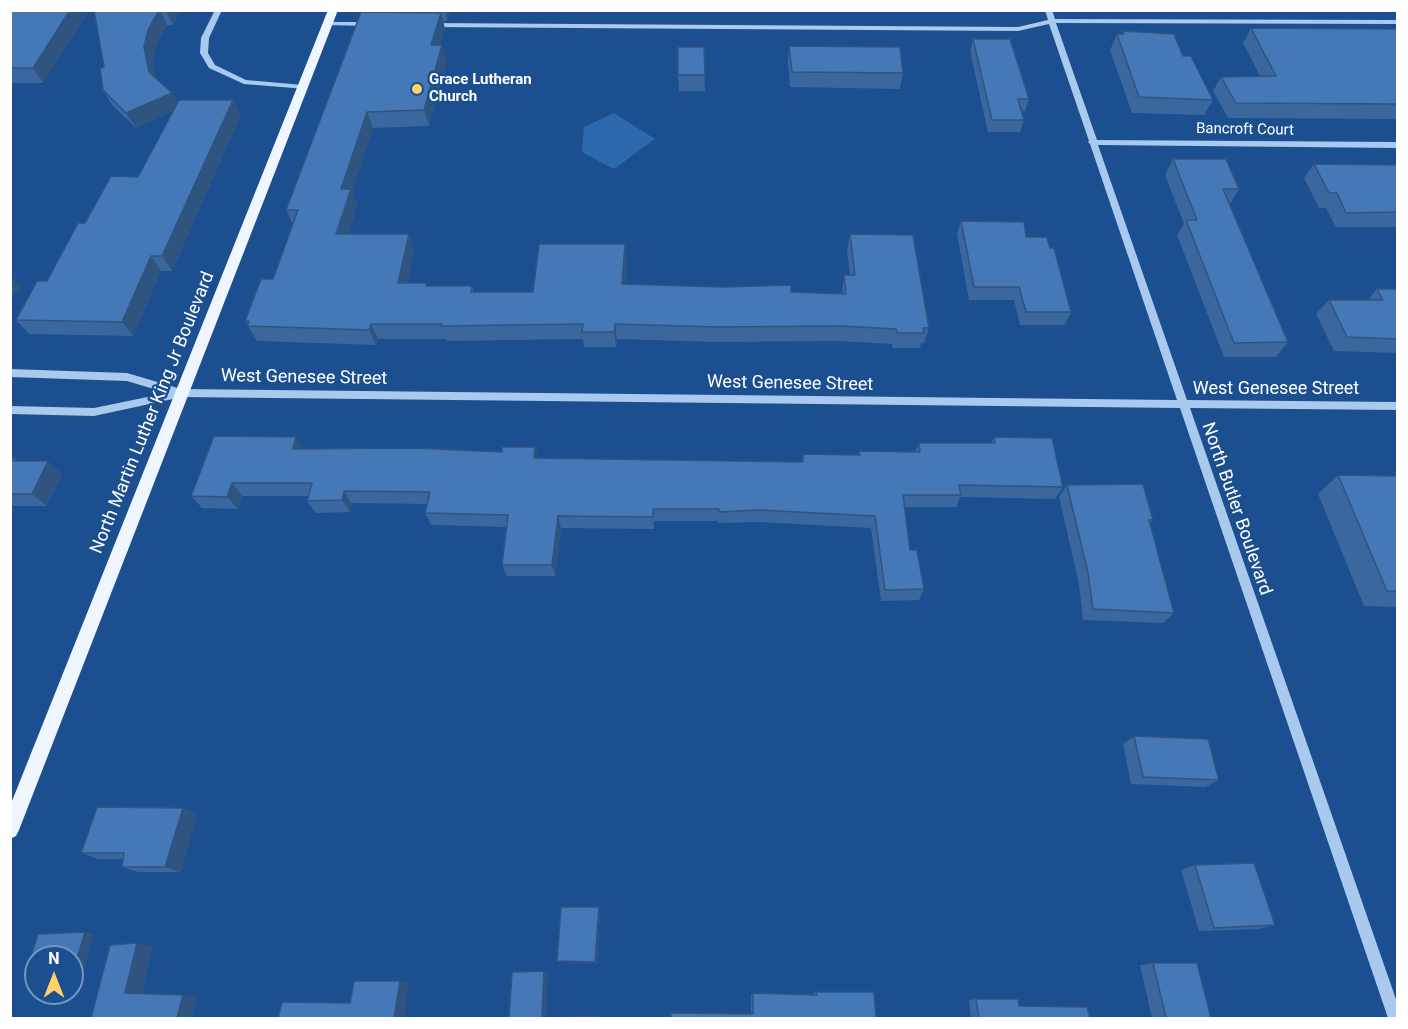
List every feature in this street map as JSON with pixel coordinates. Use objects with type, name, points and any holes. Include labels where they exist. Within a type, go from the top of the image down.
[{"type":"main road","name":"North Martin Luther King Jr Boulevard","points":[[10,830],[333,10]]},
{"type":"street","points":[[219,10],[205,38],[204,53],[212,66],[244,82],[303,87]]},
{"type":"street","name":"North Butler Boulevard","points":[[1048,10],[1395,1018]]},
{"type":"street","points":[[426,25],[1018,29],[1052,21],[1398,22]]},
{"type":"street","points":[[328,24],[381,24]]},
{"type":"street","name":"Bancroft Court","points":[[1092,142],[1398,145]]},
{"type":"street","points":[[10,373],[127,377],[182,393]]},
{"type":"street","points":[[10,410],[94,412],[182,393]]},
{"type":"street","name":"West Genesee Street","points":[[182,393],[1398,406]]},
{"type":"shaded area","points":[[614,113],[655,139],[614,169],[582,152],[584,127]]},
{"type":"building","points":[[10,10],[70,10],[33,68],[10,68]]},
{"type":"building","points":[[94,10],[159,10],[148,30],[144,47],[149,72],[172,93],[126,113],[103,90],[100,68],[104,67]]},
{"type":"building","points":[[361,12],[441,13],[431,45],[442,45],[424,110],[367,112],[341,189],[351,189],[336,234],[409,234],[398,283],[426,283],[426,286],[472,286],[471,292],[533,292],[539,244],[625,244],[622,284],[722,287],[791,285],[791,292],[846,294],[844,275],[855,275],[850,234],[913,235],[929,328],[923,328],[924,333],[897,333],[896,329],[841,326],[715,327],[615,324],[614,332],[582,332],[583,324],[441,326],[442,324],[371,324],[369,330],[247,326],[249,321],[245,321],[261,279],[273,279],[298,210],[286,210]]},
{"type":"building","points":[[1251,28],[1398,29],[1398,104],[1236,103],[1221,77],[1276,76]]},
{"type":"building","points":[[1123,31],[1174,34],[1183,56],[1191,56],[1213,100],[1139,97],[1117,34],[1124,34]]},
{"type":"building","points":[[973,39],[1010,39],[1029,99],[1018,99],[1024,120],[992,120]]},
{"type":"building","points":[[789,46],[900,47],[903,73],[792,72]]},
{"type":"building","points":[[678,47],[704,47],[705,75],[678,75]]},
{"type":"building","points":[[179,100],[233,100],[162,256],[151,256],[122,322],[16,320],[37,281],[47,281],[78,223],[85,223],[111,176],[138,177]]},
{"type":"building","points":[[1173,159],[1226,159],[1239,189],[1223,189],[1288,342],[1234,343],[1186,220],[1197,220]]},
{"type":"building","points":[[1314,164],[1398,165],[1398,212],[1346,213],[1337,193],[1329,193]]},
{"type":"building","points":[[961,221],[1024,222],[1026,237],[1047,237],[1050,248],[1054,248],[1071,312],[1026,312],[1019,287],[974,287]]},
{"type":"building","points":[[1377,289],[1398,289],[1398,339],[1347,337],[1329,300],[1383,300]]},
{"type":"building","points":[[214,436],[296,437],[293,449],[415,448],[502,452],[502,447],[535,447],[534,458],[803,462],[803,454],[860,455],[859,451],[920,452],[919,443],[995,443],[994,437],[1052,438],[1063,487],[959,485],[961,495],[903,495],[910,550],[917,550],[924,589],[885,590],[875,516],[759,510],[719,512],[719,509],[653,509],[653,517],[558,516],[552,565],[502,565],[508,515],[425,513],[430,492],[344,491],[342,500],[307,501],[312,483],[232,483],[227,497],[191,496]]},
{"type":"building","points":[[10,456],[12,456],[12,461],[48,461],[32,494],[10,494]]},
{"type":"building","points":[[1338,475],[1398,476],[1398,591],[1387,591]]},
{"type":"building","points":[[1143,484],[1153,520],[1149,520],[1174,613],[1093,609],[1088,573],[1067,485]]},
{"type":"building","points":[[1134,736],[1208,739],[1219,780],[1143,777]]},
{"type":"building","points":[[97,807],[183,808],[165,867],[122,867],[124,853],[81,853]]},
{"type":"building","points":[[1254,863],[1275,925],[1214,928],[1195,865]]},
{"type":"building","points":[[561,907],[599,907],[595,962],[557,961]]},
{"type":"building","points":[[85,932],[81,945],[35,945],[38,934]]},
{"type":"building","points":[[137,943],[125,993],[183,995],[177,1018],[91,1018],[110,945]]},
{"type":"building","points":[[1153,963],[1197,963],[1211,1018],[1166,1018]]},
{"type":"building","points":[[544,971],[542,1018],[509,1018],[512,972]]},
{"type":"building","points":[[354,981],[400,981],[394,1018],[278,1018],[282,1002],[350,1003]]},
{"type":"building","points":[[816,992],[874,992],[876,1018],[671,1018],[671,1013],[753,1014],[753,993],[817,995]]},
{"type":"building","points":[[976,999],[1018,999],[1019,1006],[1087,1007],[1090,1018],[979,1018]]},
{"type":"building","points":[[601,1016],[600,1018],[542,1018]]},
{"type":"place","name":"Grace Lutheran Church","points":[[417,89]]}]
